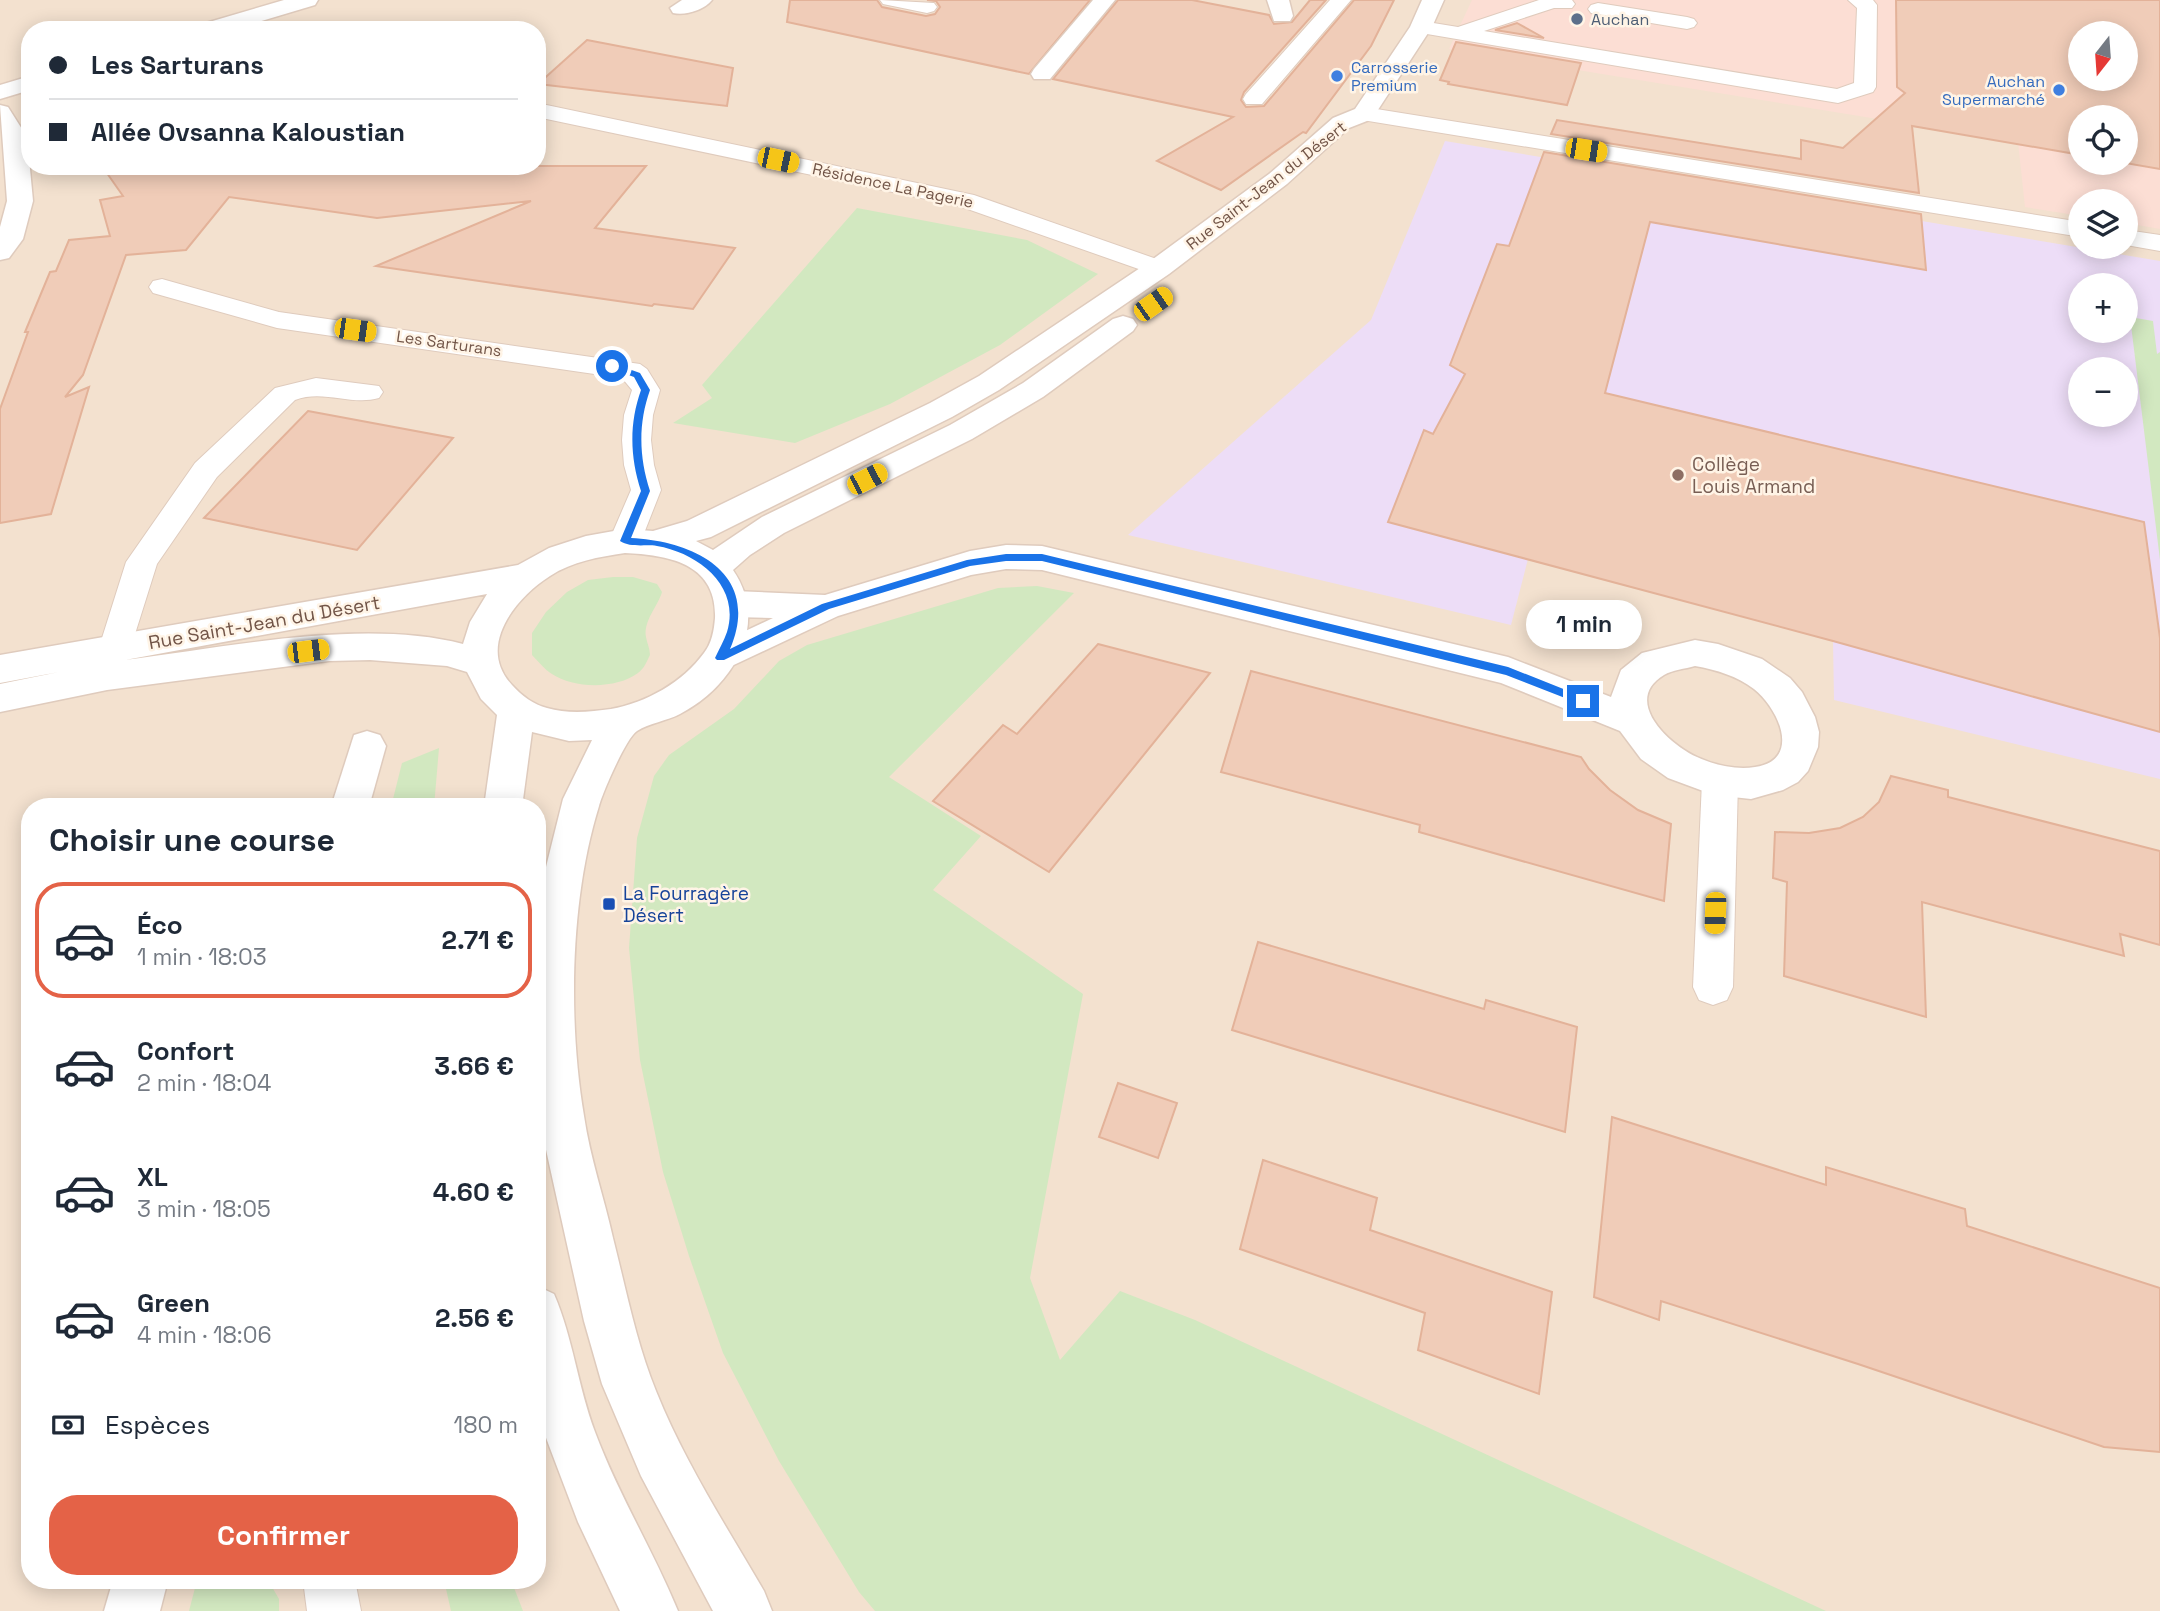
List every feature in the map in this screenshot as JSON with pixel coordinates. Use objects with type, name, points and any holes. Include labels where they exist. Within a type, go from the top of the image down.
[{"type":"street","points":[[237,21],[307,0]]},
{"type":"street","points":[[1042,74],[1104,0]]},
{"type":"street","name":"Rue Saint-Jean du Désert","points":[[641,542],[699,529],[941,410],[1051,343],[1159,268],[1279,179],[1341,123],[1364,114],[1421,27],[1433,0]]},
{"type":"street","points":[[0,92],[21,86]]},
{"type":"street","points":[[0,112],[15,137],[20,201],[10,239],[0,252]]},
{"type":"street","name":"Rue Saint-Jean du Désert","points":[[715,568],[738,547],[773,525],[961,432],[1033,390],[1173,290],[1311,182],[1366,128],[1364,114]]},
{"type":"street","points":[[641,542],[689,551],[715,568],[727,585],[734,604],[732,631],[721,658],[696,685],[663,707],[623,721],[584,727],[547,723],[516,711],[492,690],[481,662],[483,631],[500,601],[528,575],[557,558],[591,546],[641,542]]},
{"type":"street","points":[[721,658],[826,607],[970,563],[1006,557],[1042,558],[1508,671],[1633,721]]},
{"type":"street","name":"Rue Saint-Jean du Désert","points":[[2,691],[111,662],[528,575]]},
{"type":"street","points":[[734,604],[826,607]]},
{"type":"street","name":"Rue Saint-Jean du Désert","points":[[111,662],[370,647],[447,653],[481,662]]},
{"type":"street","points":[[1695,653],[1725,658],[1753,670],[1778,688],[1794,709],[1802,733],[1799,754],[1785,772],[1762,782],[1732,784],[1700,778],[1671,763],[1647,744],[1628,707],[1632,681],[1646,666],[1668,655],[1695,653]]},
{"type":"street","points":[[1508,671],[1632,681]]},
{"type":"street","points":[[504,798],[516,711]]},
{"type":"street","points":[[623,721],[605,750],[579,809],[568,856],[559,911],[558,938],[555,1025],[559,1102],[608,1318],[635,1404],[674,1486],[744,1611]]},
{"type":"street","points":[[352,798],[366,746]]},
{"type":"street","points":[[546,1357],[576,1446],[616,1548],[650,1611]]},
{"type":"street","points":[[132,1611],[138,1589]]},
{"type":"lane","points":[[890,0],[926,7]]},
{"type":"lane","points":[[1254,99],[1341,0]]},
{"type":"lane","points":[[1682,47],[1692,0]]},
{"type":"lane","points":[[1598,9],[1682,47],[1838,96],[1865,87],[1867,5],[1858,0]]},
{"type":"lane","points":[[1458,32],[1553,2],[1565,4]]},
{"type":"lane","points":[[1421,27],[1458,32],[1682,47]]},
{"type":"lane","name":"Résidence La Pagerie","points":[[546,112],[965,200],[1159,268]]},
{"type":"lane","points":[[1364,114],[2068,228]]},
{"type":"lane","points":[[2138,239],[2160,243]]},
{"type":"lane","name":"Les Sarturans","points":[[162,287],[277,320],[612,366],[637,375],[646,390],[639,409],[636,439],[637,464],[646,491],[641,542]]},
{"type":"lane","points":[[111,662],[142,562],[206,470],[285,394],[301,387],[320,385],[369,393]]},
{"type":"lane","points":[[1713,987],[1720,781]]},
{"type":"lane","points":[[330,1589],[334,1611]]},
{"type":"shaded area","points":[[0,0],[2160,0],[2160,1611],[0,1611]]},
{"type":"shaded area","points":[[1472,0],[1961,0],[2100,21],[2068,21],[2068,91],[2138,91],[2138,27],[2160,30],[2160,229],[2138,225],[2138,189],[2068,189],[2068,214],[2025,207],[2018,142],[1449,49]]},
{"type":"shaded area","name":"Collège Louis Armand","points":[[1445,141],[2068,246],[2068,259],[2138,257],[2160,261],[2160,779],[1834,700],[1833,641],[1528,559],[1511,625],[1128,535],[1371,320]]},
{"type":"green space","points":[[857,208],[1027,240],[1098,274],[1000,345],[890,404],[795,443],[673,423],[712,398],[702,385]]},
{"type":"green space","points":[[2138,318],[2153,321],[2157,354],[2160,352],[2160,560],[2138,382],[2138,357],[2135,357],[2133,343],[2138,343]]},
{"type":"green space","points":[[633,577],[657,584],[662,592],[647,625],[646,637],[650,655],[644,667],[619,682],[595,685],[572,682],[552,674],[532,655],[532,633],[546,612],[567,592],[588,580]]},
{"type":"green space","points":[[1037,586],[1074,593],[889,777],[981,836],[933,890],[1083,994],[1030,1278],[1060,1360],[1120,1291],[1195,1320],[1826,1611],[875,1611],[859,1592],[779,1461],[723,1353],[663,1172],[640,1060],[629,948],[637,838],[654,776],[669,755],[734,709],[779,661],[807,645],[998,588]]},
{"type":"green space","points":[[439,748],[435,798],[393,798],[402,763]]},
{"type":"green space","points":[[195,1589],[273,1589],[279,1599],[279,1611],[189,1611]]},
{"type":"green space","points":[[446,1589],[514,1589],[523,1611],[451,1611]]},
{"type":"building","points":[[790,0],[877,0],[882,7],[926,16],[935,14],[940,7],[936,1],[927,0],[1090,0],[1029,74],[787,22]]},
{"type":"building","points":[[1118,0],[1192,0],[1269,15],[1274,24],[1292,22],[1310,0],[1326,0],[1244,92],[1241,100],[1246,107],[1264,106],[1354,0],[1394,0],[1371,46],[1306,133],[1303,132],[1221,190],[1157,161],[1233,117],[1053,79]]},
{"type":"building","points":[[1896,0],[2160,0],[2160,169],[2138,165],[2138,105],[2068,105],[2068,153],[1912,126],[1919,193],[1551,134],[1557,120],[1801,159],[1801,140],[1843,148],[1905,93],[1897,87]]},
{"type":"building","points":[[1517,23],[1544,38],[1495,30]]},
{"type":"building","points":[[587,40],[733,68],[727,106],[546,85],[546,77]]},
{"type":"building","points":[[1456,42],[1581,63],[1567,105],[1448,84],[1449,82],[1440,80]]},
{"type":"building","points":[[1544,152],[1921,214],[1926,270],[1650,222],[1605,393],[2144,522],[2160,638],[2160,732],[1388,522],[1424,430],[1433,434],[1465,374],[1450,365],[1497,244],[1509,246]]},
{"type":"building","points":[[546,166],[646,166],[595,228],[735,248],[693,309],[654,304],[652,306],[376,266],[531,201],[377,218],[229,197],[186,250],[126,255],[83,375],[65,397],[89,387],[51,514],[0,523],[0,409],[28,332],[25,332],[50,272],[56,271],[69,240],[110,236],[100,200],[123,196],[108,175],[546,175]]},
{"type":"building","points":[[308,411],[453,438],[357,550],[204,518]]},
{"type":"building","points":[[1098,644],[1210,673],[1049,872],[933,801],[1003,725],[1017,734]]},
{"type":"building","points":[[1251,671],[1581,757],[1610,790],[1638,810],[1671,824],[1664,901],[1419,832],[1420,825],[1221,772]]},
{"type":"building","points":[[1891,776],[1948,790],[1948,797],[2160,851],[2160,945],[2120,934],[2124,956],[1922,902],[1926,1017],[1784,976],[1787,882],[1773,878],[1775,832],[1809,833],[1840,828],[1863,817],[1879,802]]},
{"type":"building","points":[[1258,942],[1484,1009],[1486,1000],[1577,1027],[1565,1132],[1232,1030]]},
{"type":"building","points":[[1118,1083],[1177,1103],[1158,1158],[1099,1137]]},
{"type":"building","points":[[1612,1117],[1826,1185],[1826,1167],[1965,1209],[1967,1226],[2160,1288],[2160,1452],[2104,1447],[1661,1301],[1659,1320],[1594,1297]]},
{"type":"building","points":[[1263,1160],[1377,1198],[1370,1230],[1552,1292],[1539,1394],[1418,1350],[1425,1313],[1240,1249]]},
{"type":"place","name":"Auchan","points":[[1577,19]]},
{"type":"place","name":"Carrosserie Premium","points":[[1337,76]]},
{"type":"place","name":"Auchan Supermarché","points":[[2059,90]]},
{"type":"place","name":"Collège Louis Armand","points":[[1678,475]]},
{"type":"place","name":"La Fourragère Désert","points":[[609,904]]},
{"type":"route","points":[[612,366],[630,370],[637,375],[646,390],[639,409],[636,439],[637,464],[646,491],[625,541],[656,542],[689,551],[715,568],[727,585],[734,604],[732,631],[721,658],[826,607],[970,563],[1006,557],[1042,558],[1508,671],[1583,701]]}]
